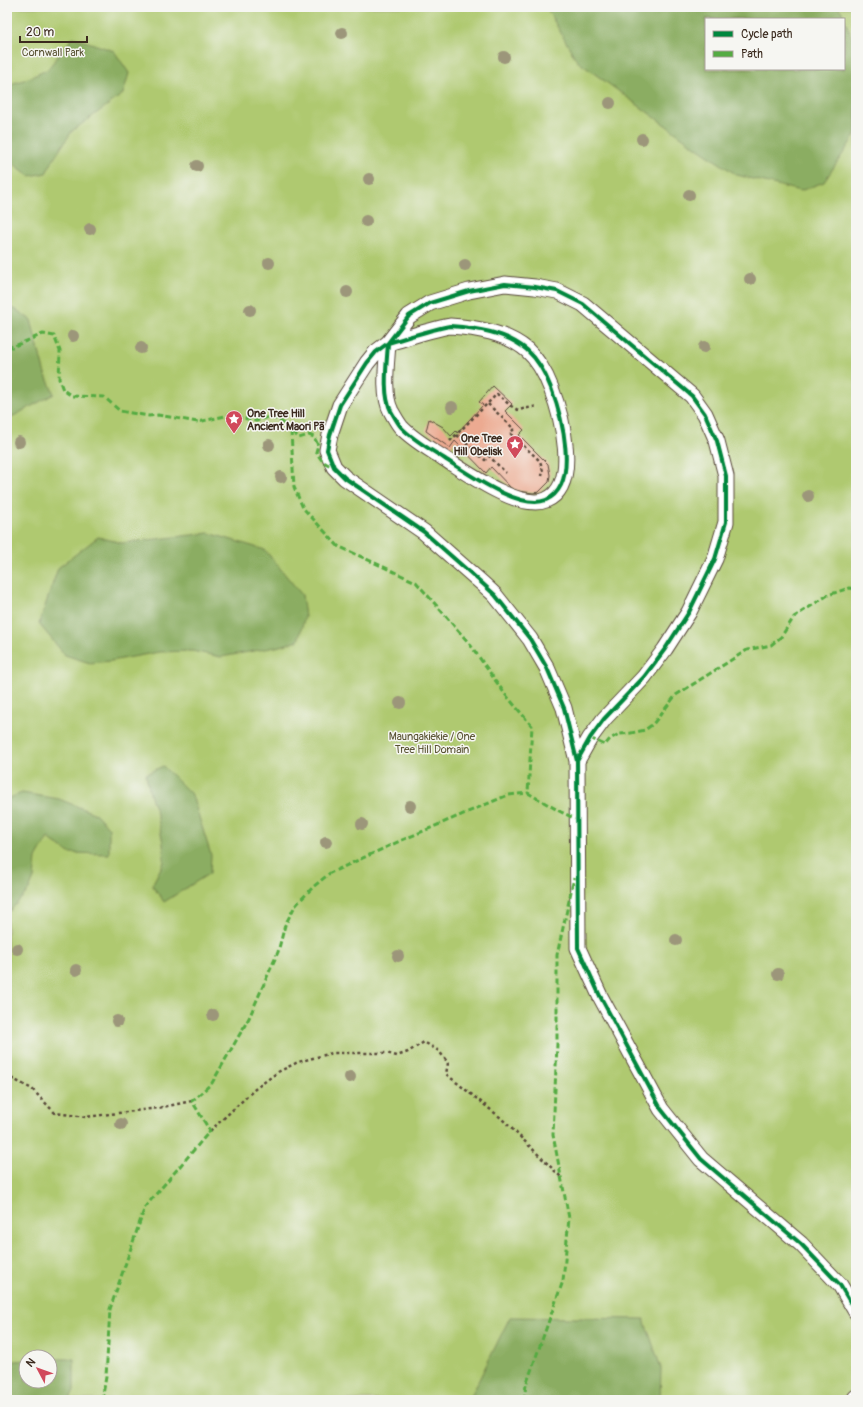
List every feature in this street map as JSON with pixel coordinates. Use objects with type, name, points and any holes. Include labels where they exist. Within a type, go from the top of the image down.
[{"type":"street","points":[[577,761],[590,738],[604,719],[644,677],[665,649],[689,612],[715,559],[726,522],[726,476],[717,441],[705,414],[692,396],[583,304],[557,291],[505,284],[430,303],[409,316],[388,343],[376,352],[367,363],[340,405],[330,435],[327,450],[334,467],[346,478],[424,532],[499,601],[530,639],[547,668],[564,708],[577,761],[578,948],[600,996],[661,1109],[701,1159],[801,1244],[840,1285],[856,1312]]},
{"type":"street","points":[[450,326],[470,328],[497,334],[527,350],[537,362],[551,387],[562,421],[566,466],[564,480],[558,490],[546,500],[531,502],[516,498],[484,484],[421,443],[401,426],[390,410],[387,396],[386,385],[388,343],[450,326]]},
{"type":"path","points":[[512,478],[489,456],[485,460],[457,435],[497,394],[518,410],[556,403]]},
{"type":"path","points":[[488,404],[514,429],[510,433],[540,461],[543,470],[540,480]]},
{"type":"path","points":[[210,1131],[255,1089],[278,1072],[298,1062],[332,1053],[386,1053],[397,1056],[408,1052],[424,1042],[440,1052],[448,1064],[446,1074],[501,1118],[561,1177]]},
{"type":"path","points":[[7,1074],[10,1078],[32,1089],[55,1113],[86,1117],[158,1108],[192,1101]]},
{"type":"green space","name":"Maungakiekie / One Tree Hill Domain","points":[[7,7],[856,7],[856,1400],[7,1400]]},
{"type":"green space","points":[[546,7],[837,7],[841,10],[844,18],[705,18],[705,70],[845,70],[845,20],[856,48],[856,134],[824,182],[800,191],[737,175],[697,148],[577,61]]},
{"type":"green space","points":[[73,37],[114,51],[129,73],[123,94],[72,131],[46,173],[30,176],[7,159],[7,85],[24,80],[47,70]]},
{"type":"green space","points":[[7,308],[15,309],[31,320],[44,371],[54,394],[8,419],[7,419]]},
{"type":"green space","points":[[209,533],[265,550],[302,595],[305,616],[298,641],[276,647],[221,657],[192,651],[159,652],[111,661],[90,663],[65,655],[39,624],[58,568],[98,537],[122,543]]},
{"type":"green space","points":[[163,766],[192,795],[211,855],[210,873],[164,902],[152,885],[164,862],[163,843],[146,774]]},
{"type":"green space","points":[[22,793],[59,799],[96,814],[109,828],[109,854],[69,853],[48,838],[36,858],[34,878],[29,890],[7,914],[7,799]]},
{"type":"green space","points":[[510,1317],[644,1319],[661,1368],[660,1400],[469,1400]]},
{"type":"green space","points":[[58,1359],[74,1359],[74,1391],[69,1400],[7,1400],[7,1362],[18,1361],[18,1389],[58,1389]]},
{"type":"building","points":[[493,386],[512,404],[505,411],[524,430],[519,435],[548,464],[550,475],[549,482],[539,492],[533,493],[518,491],[511,488],[491,467],[486,473],[455,441],[450,448],[426,431],[429,419],[443,427],[451,436],[456,431],[457,433],[483,405],[479,402]]},
{"type":"marked path","points":[[7,345],[12,347],[43,334],[54,336],[60,351],[59,379],[63,390],[72,396],[104,397],[120,411],[149,416],[158,415],[198,422],[230,415],[256,421],[269,417],[281,421],[299,438],[309,435],[314,437],[318,445],[316,452],[323,461],[334,467]]},
{"type":"marked path","points":[[291,431],[294,487],[303,508],[338,546],[416,582],[469,643],[505,694],[532,726],[528,793]]},
{"type":"marked path","points":[[590,738],[605,745],[610,739],[619,734],[645,730],[653,724],[676,695],[747,650],[771,645],[781,637],[794,617],[828,595],[849,588],[856,589]]},
{"type":"marked path","points":[[102,1400],[106,1377],[110,1309],[145,1207],[210,1131],[192,1101],[212,1083],[249,1018],[278,952],[285,925],[295,906],[313,887],[330,873],[400,841],[508,795],[528,793],[578,820]]},
{"type":"marked path","points":[[524,1400],[526,1385],[563,1281],[569,1218],[553,1135],[557,1044],[557,955],[574,878]]},
{"type":"cycle path","points":[[577,761],[590,738],[604,719],[644,677],[665,649],[689,612],[715,559],[726,522],[726,476],[717,441],[705,414],[692,396],[583,304],[557,291],[505,284],[469,291],[430,303],[409,316],[388,343],[376,352],[367,363],[340,405],[330,435],[327,450],[334,467],[345,478],[424,532],[495,595],[530,639],[547,668],[564,708],[577,761],[578,948],[600,996],[661,1109],[701,1159],[801,1244],[840,1285],[856,1312]]},
{"type":"cycle path","points":[[450,326],[490,332],[510,339],[527,350],[544,373],[551,388],[559,414],[563,431],[566,465],[563,480],[557,492],[546,500],[535,502],[508,496],[480,481],[411,436],[401,427],[391,411],[388,404],[386,387],[388,343],[450,326]]},
{"type":"place","name":"One Tree Hill Ancient Maori Pā","points":[[234,434]]},
{"type":"place","name":"One Tree Hill Obelisk","points":[[515,459]]},
{"type":"park label","name":"Cornwall Park","points":[[53,52]]}]
